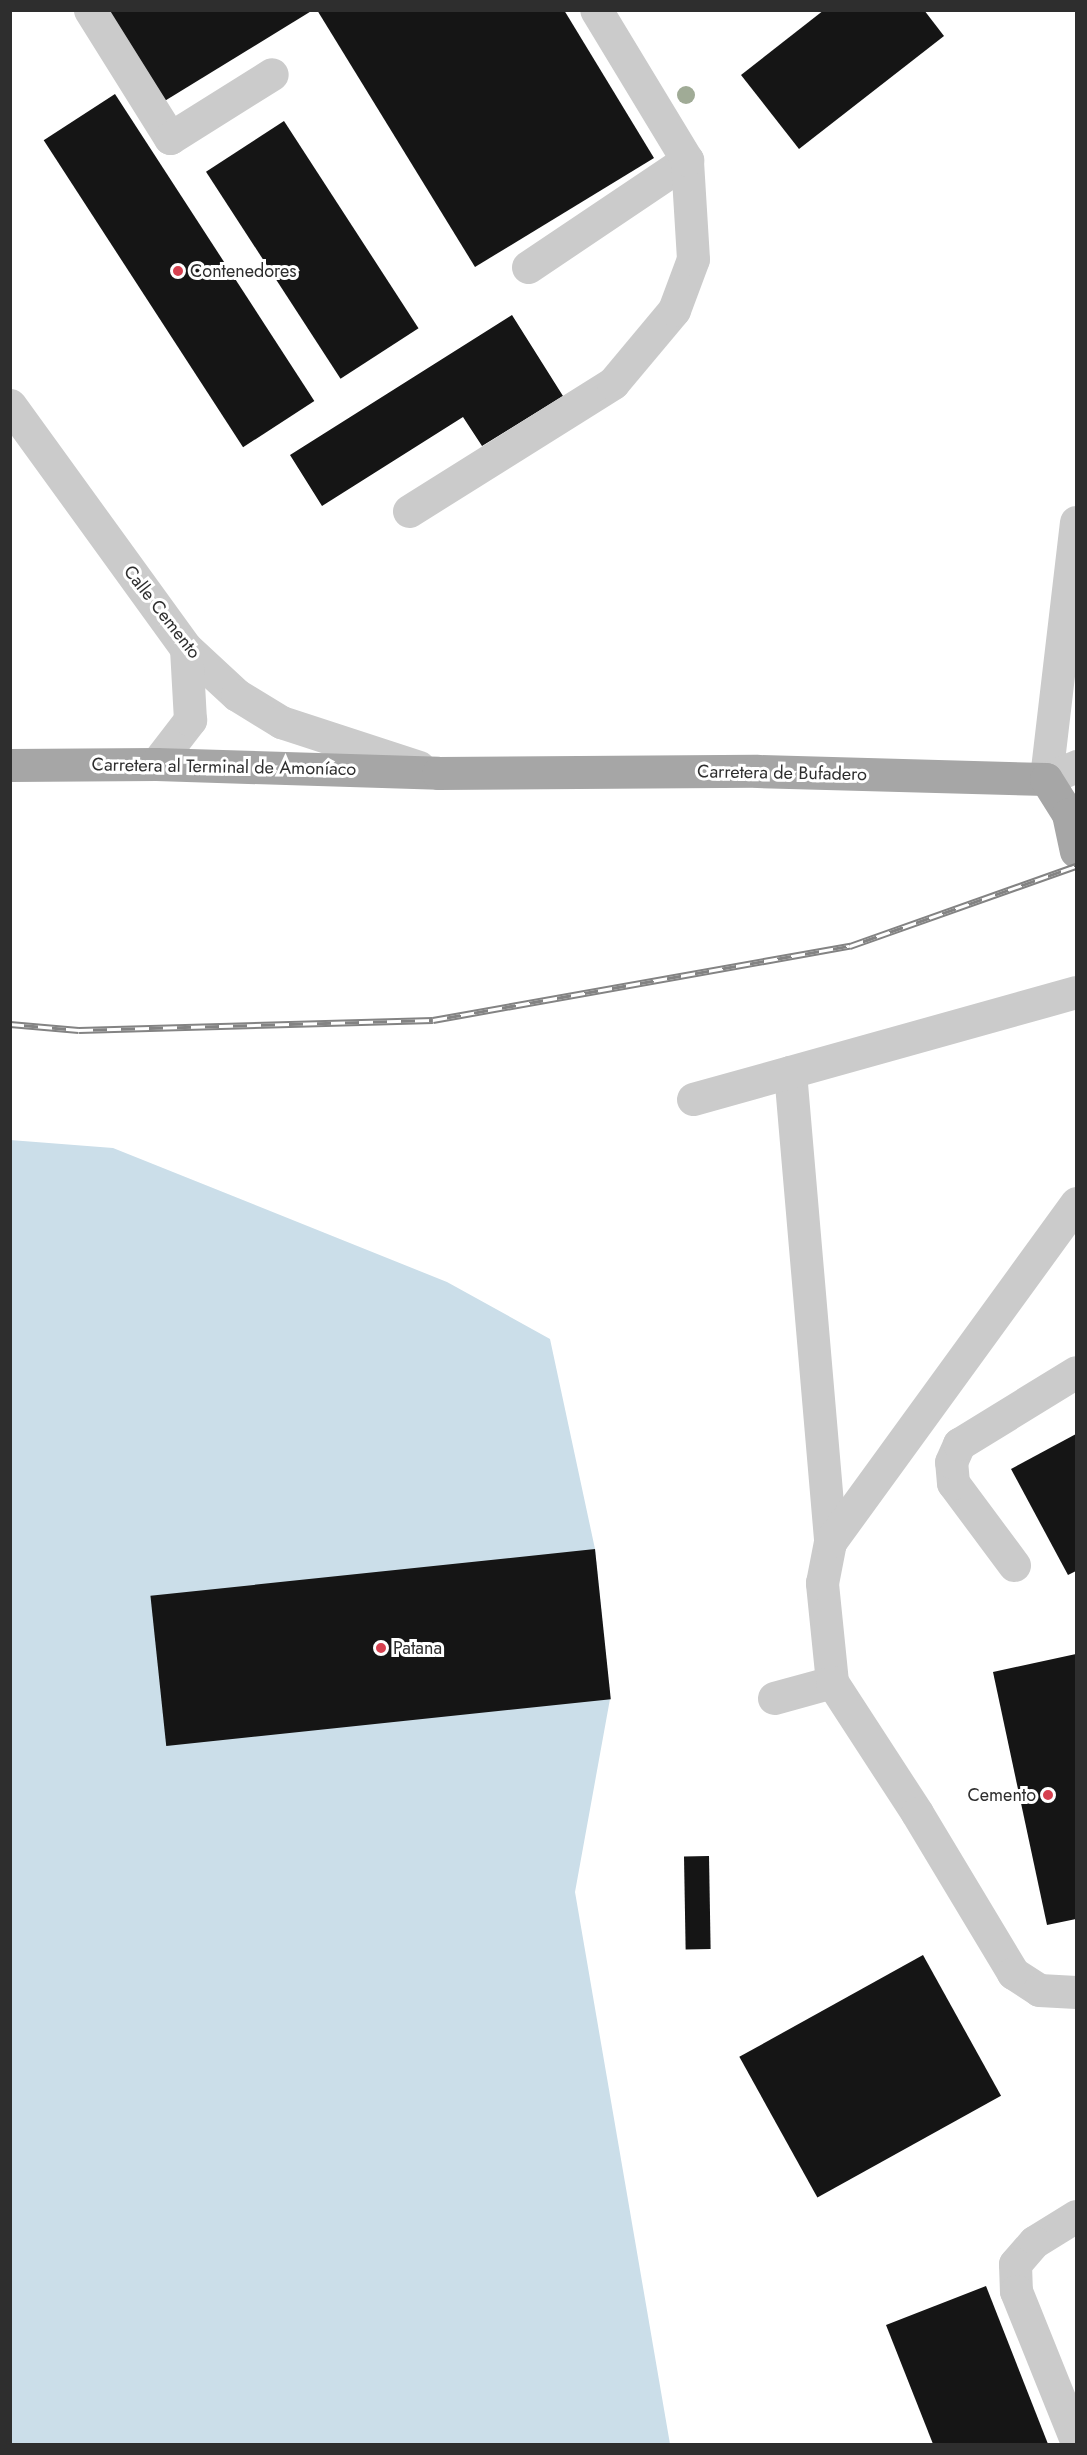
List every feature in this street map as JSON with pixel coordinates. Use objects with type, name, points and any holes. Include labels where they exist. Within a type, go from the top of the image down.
[{"type":"main road","name":"Carretera al Terminal de Amoníaco","points":[[10,765],[156,764],[438,773]]},
{"type":"main road","name":"Carretera de Bufadero","points":[[438,773],[757,771],[1046,779]]},
{"type":"main road","points":[[1046,779],[1068,814],[1077,851]]},
{"type":"street","points":[[90,10],[170,138],[272,74]]},
{"type":"street","points":[[409,511],[613,383],[674,310],[693,259],[687,160],[596,10]]},
{"type":"street","points":[[528,267],[687,160]]},
{"type":"street","name":"Calle Cemento","points":[[10,405],[186,648],[237,695],[281,722],[328,740],[438,773]]},
{"type":"street","points":[[1077,522],[1046,779],[1077,766]]},
{"type":"street","points":[[156,764],[190,720],[186,648]]},
{"type":"street","points":[[693,1099],[1077,992]]},
{"type":"street","points":[[790,1072],[830,1542],[822,1583],[832,1682],[917,1813],[1012,1973],[1039,1990],[1077,1992]]},
{"type":"street","points":[[830,1542],[1077,1203]]},
{"type":"street","points":[[1014,1565],[953,1483],[951,1462],[959,1444],[1077,1372]]},
{"type":"street","points":[[774,1698],[832,1682]]},
{"type":"street","points":[[1077,2216],[1034,2242],[1015,2264],[1016,2291],[1077,2440]]},
{"type":"water","points":[[10,1140],[113,1148],[447,1282],[550,1339],[595,1549],[610,1699],[575,1892],[670,2444],[11,2444]]},
{"type":"building","points":[[106,10],[313,10],[163,102]]},
{"type":"building","points":[[317,10],[564,10],[654,158],[475,267]]},
{"type":"building","points":[[824,10],[924,10],[944,36],[799,149],[741,75]]},
{"type":"building","name":"Contenedores","points":[[115,94],[314,401],[243,447],[44,140]]},
{"type":"building","name":"Contenedores","points":[[284,121],[419,328],[341,379],[206,172]]},
{"type":"building","points":[[512,315],[563,396],[482,446],[463,417],[322,506],[290,455]]},
{"type":"building","points":[[1076,1434],[1076,1571],[1068,1575],[1011,1469]]},
{"type":"building","name":"Patana","points":[[595,1549],[611,1699],[166,1746],[150,1596]]},
{"type":"building","name":"Cemento","points":[[1076,1654],[1076,1919],[1047,1925],[993,1672]]},
{"type":"building","points":[[684,1856],[709,1856],[711,1949],[686,1949]]},
{"type":"building","points":[[923,1955],[1001,2096],[817,2198],[739,2057]]},
{"type":"building","points":[[986,2286],[1048,2444],[933,2444],[886,2325]]},
{"type":"railway","points":[[10,1024],[79,1030],[433,1020],[850,946],[1076,866]]},
{"type":"place","name":"Contenedores","points":[[178,271]]},
{"type":"place","name":"Patana","points":[[381,1648]]},
{"type":"place","name":"Cemento","points":[[1048,1795]]}]
